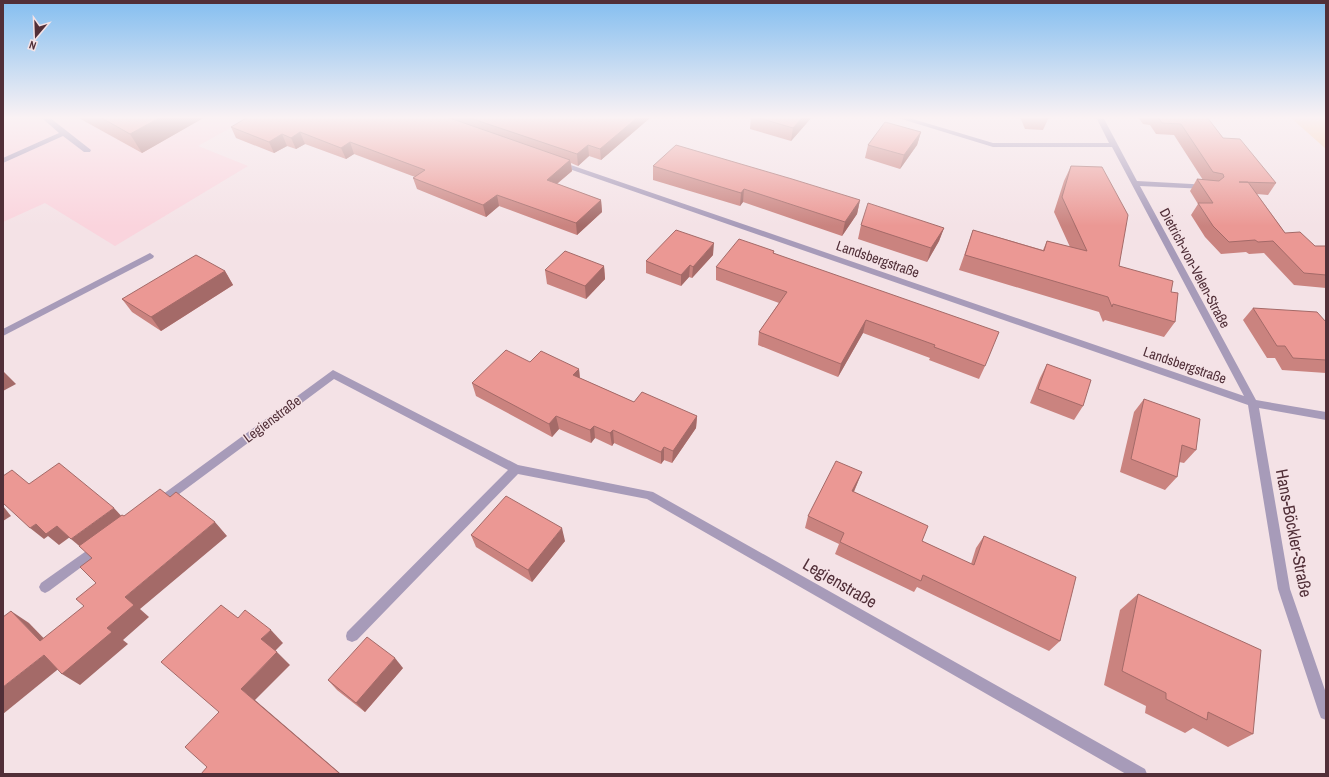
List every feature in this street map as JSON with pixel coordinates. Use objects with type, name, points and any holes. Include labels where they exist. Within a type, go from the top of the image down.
[{"type":"street","points":[[3,160],[19,153]]},
{"type":"street","name":"Dietrich-von-Velen-Straße","points":[[1119,153],[1253,403]]},
{"type":"street","name":"Landsbergstraße","points":[[551,161],[1253,403],[1326,416]]},
{"type":"street","points":[[1135,183],[1211,188]]},
{"type":"street","points":[[3,333],[150,256]]},
{"type":"street","name":"Legienstraße","points":[[148,511],[333,374],[516,469],[649,495],[1134,773]]},
{"type":"street","name":"Hans-Böckler-Straße","points":[[1253,403],[1284,589],[1326,713]]},
{"type":"street","points":[[352,636],[516,469]]},
{"type":"street","points":[[45,587],[109,540]]},
{"type":"shaded area","points":[[3,153],[216,153],[248,166],[115,246],[45,203],[3,222]]},
{"type":"building","points":[[380,153],[551,153],[570,160],[547,180],[601,200],[576,223],[497,195],[483,205],[413,178],[425,170]]},
{"type":"building","points":[[667,153],[704,153],[860,200],[845,222],[744,189],[741,193],[653,166]]},
{"type":"building","points":[[1201,153],[1252,153],[1276,183],[1248,182],[1285,233],[1300,232],[1315,246],[1326,246],[1326,275],[1304,273],[1273,241],[1258,242],[1255,240],[1229,242],[1213,226],[1198,203],[1213,203],[1197,179],[1219,181],[1224,177],[1223,174],[1213,172]]},
{"type":"building","points":[[1071,166],[1102,167],[1128,215],[1119,266],[1173,281],[1171,292],[1178,293],[1175,322],[1113,304],[1112,307],[1108,297],[965,255],[973,230],[1044,251],[1047,241],[1087,251],[1062,197]]},
{"type":"building","points":[[868,203],[944,228],[931,248],[861,225]]},
{"type":"building","points":[[676,230],[714,243],[693,267],[690,265],[681,275],[646,261]]},
{"type":"building","points":[[739,239],[774,251],[773,253],[999,332],[985,366],[934,347],[935,345],[866,320],[841,364],[759,332],[787,292],[716,267]]},
{"type":"building","points":[[565,251],[604,266],[585,286],[545,270]]},
{"type":"building","points":[[196,255],[225,271],[151,317],[122,299]]},
{"type":"building","points":[[1253,308],[1317,312],[1326,322],[1326,360],[1293,358],[1285,346],[1277,346]]},
{"type":"building","points":[[506,350],[530,362],[541,351],[579,369],[573,375],[634,402],[642,392],[697,416],[673,451],[664,447],[661,452],[613,430],[610,433],[594,426],[590,430],[556,416],[549,424],[472,383]]},
{"type":"building","points":[[1047,364],[1091,380],[1083,406],[1038,389]]},
{"type":"building","points":[[1144,399],[1200,419],[1196,450],[1182,445],[1177,477],[1131,459]]},
{"type":"building","points":[[836,461],[862,472],[852,491],[928,526],[922,541],[974,565],[984,536],[1076,577],[1060,641],[923,575],[921,581],[840,542],[844,533],[808,516]]},
{"type":"building","points":[[59,463],[114,508],[71,539],[57,526],[46,534],[36,524],[30,528],[3,503],[3,476],[12,470],[29,484]]},
{"type":"building","points":[[160,489],[170,497],[176,492],[215,522],[125,597],[134,605],[107,628],[112,632],[62,674],[44,655],[3,687],[3,617],[11,611],[40,641],[84,606],[76,599],[96,583],[80,567],[92,558],[79,546],[122,515],[124,516]]},
{"type":"building","points":[[506,496],[562,528],[528,570],[471,535]]},
{"type":"building","points":[[1138,594],[1261,650],[1253,734],[1208,712],[1207,720],[1166,699],[1166,693],[1122,671]]},
{"type":"building","points":[[221,605],[238,618],[245,610],[271,630],[261,639],[277,652],[241,689],[339,773],[338,774],[201,774],[207,767],[185,747],[219,712],[161,662]]},
{"type":"building","points":[[367,637],[395,658],[356,703],[328,680]]}]
